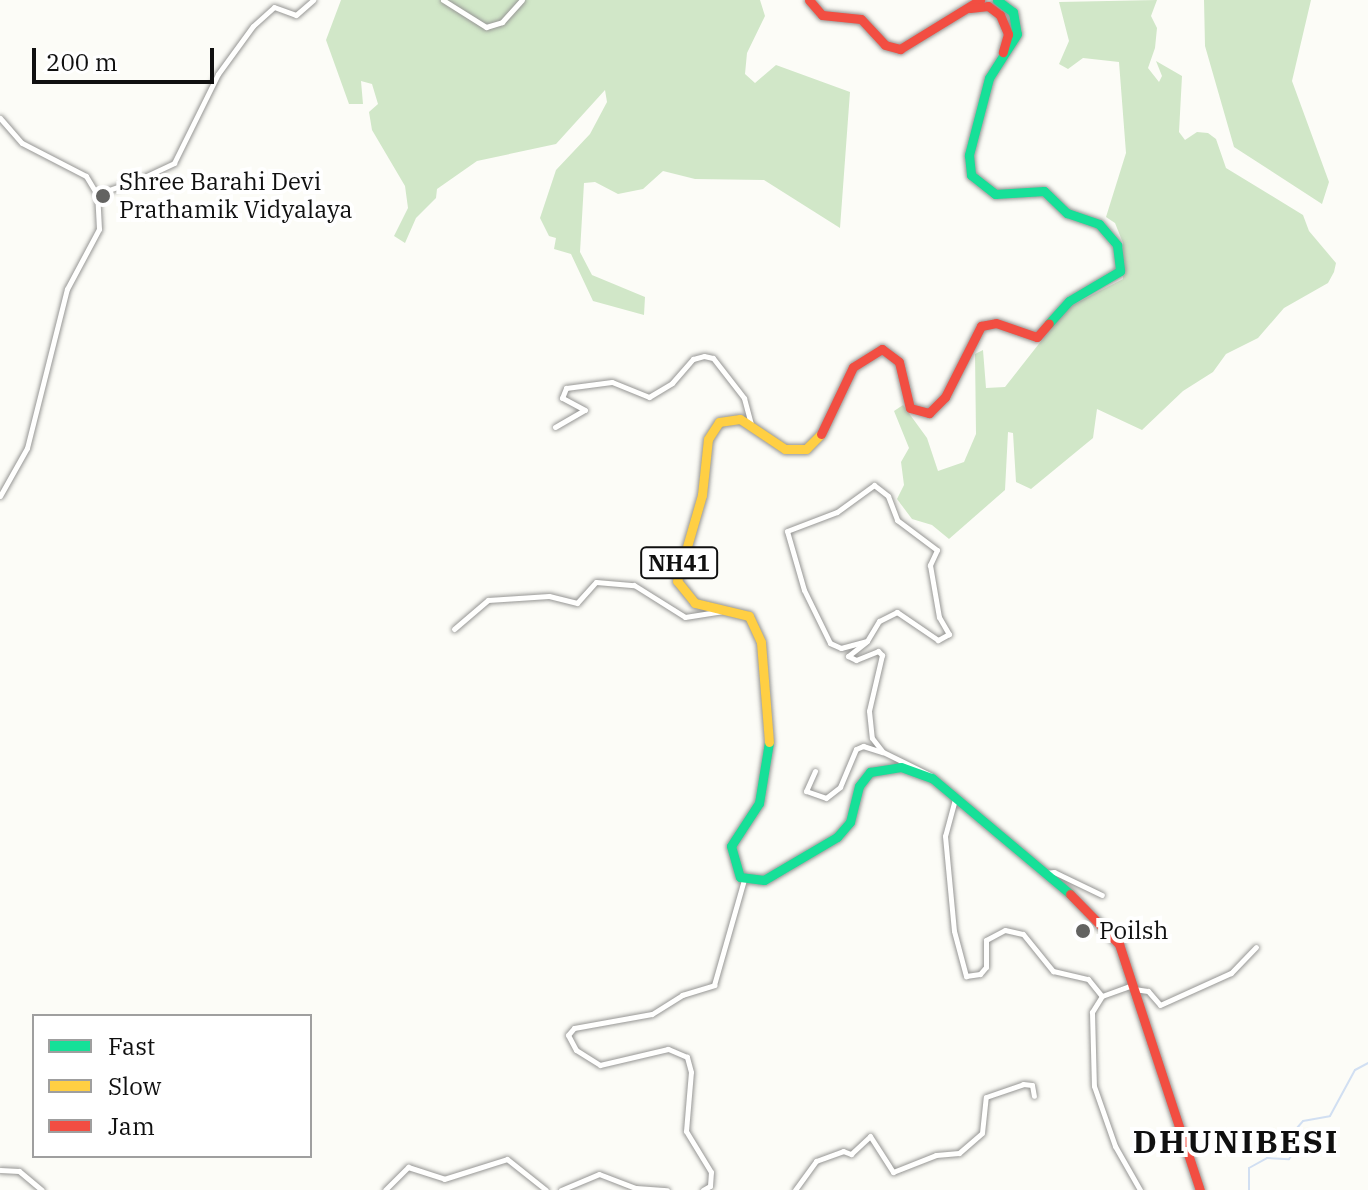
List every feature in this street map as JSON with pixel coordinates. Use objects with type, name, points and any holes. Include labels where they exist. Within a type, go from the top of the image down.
[{"type":"highway","points":[[809,0],[822,15],[861,19],[896,49],[915,44],[980,0]]},
{"type":"highway","points":[[751,425],[785,449],[810,446],[828,424],[853,367],[882,349],[901,367],[910,408],[929,413],[945,397],[981,326],[996,323],[1019,335],[1037,337],[1069,301],[1118,274],[1119,250],[1099,224],[1067,213],[1044,191],[995,194],[972,179],[969,155],[989,78],[1018,29],[1013,12],[997,0]]},
{"type":"highway","points":[[963,10],[988,6],[1000,15],[1008,34],[1001,58]]},
{"type":"highway","name":"NH41","points":[[744,880],[733,864],[731,846],[762,795],[771,738],[759,634],[749,616],[690,599],[679,586],[677,571],[702,495],[709,434],[730,417],[751,425]]},
{"type":"highway","points":[[744,880],[771,877],[841,833],[852,818],[861,782],[870,772],[901,767],[938,782],[1113,935],[1134,987],[1200,1190]]},
{"type":"street","points":[[97,194],[174,163],[238,42],[274,7],[296,15],[313,0]]},
{"type":"street","points":[[443,0],[486,27],[502,22],[522,0]]},
{"type":"street","points":[[0,118],[22,143],[86,176],[97,194],[99,229],[67,289],[27,448],[0,496]]},
{"type":"street","points":[[555,427],[585,410],[562,398],[566,388],[612,382],[649,397],[672,383],[693,359],[704,356],[713,358],[744,398],[751,425]]},
{"type":"street","points":[[867,641],[841,648],[830,643],[804,590],[787,531],[837,512],[874,485],[888,496],[897,520],[937,550],[930,565],[939,617],[949,634],[938,640],[897,612],[879,621],[867,641],[848,656],[856,660],[874,652],[882,655],[869,711],[872,738],[883,752]]},
{"type":"street","points":[[454,629],[488,600],[549,596],[577,603],[596,582],[634,585],[685,617],[731,609]]},
{"type":"street","points":[[815,771],[806,791],[826,798],[840,787],[856,749],[863,746],[927,771],[938,782]]},
{"type":"street","points":[[955,799],[945,836],[954,931],[966,976],[975,977],[986,967],[988,936],[1015,930],[1053,971],[1088,979],[1102,996]]},
{"type":"street","points":[[1044,874],[1054,872],[1102,895]]},
{"type":"street","points":[[706,1190],[712,1181],[709,1166],[693,1150],[686,1131],[691,1072],[687,1057],[668,1049],[600,1065],[576,1050],[568,1035],[574,1028],[652,1014],[682,995],[714,985],[744,880]]},
{"type":"street","points":[[1140,1190],[1115,1146],[1094,1086],[1092,1012],[1102,996],[1134,987],[1148,991],[1160,1005],[1231,973],[1256,947]]},
{"type":"street","points":[[795,1190],[816,1161],[843,1151],[851,1154],[870,1136],[893,1172],[936,1155],[959,1153],[982,1133],[986,1097],[1023,1084],[1032,1085],[1034,1096]]},
{"type":"street","points":[[385,1190],[408,1167],[444,1179],[507,1159],[546,1190]]},
{"type":"street","points":[[0,1170],[19,1171],[42,1190]]},
{"type":"street","points":[[561,1190],[599,1174],[636,1188],[667,1190]]},
{"type":"green space","points":[[341,0],[760,0],[765,16],[747,53],[745,74],[755,83],[776,65],[850,92],[840,228],[764,180],[695,179],[663,171],[643,189],[618,194],[595,182],[584,183],[580,252],[592,275],[645,297],[644,315],[593,301],[571,254],[554,249],[556,238],[549,236],[540,218],[556,170],[590,134],[607,102],[605,90],[556,144],[477,161],[437,189],[436,198],[416,218],[405,243],[394,236],[408,208],[405,186],[372,130],[369,112],[378,104],[372,84],[361,81],[363,104],[349,104],[326,40]]},
{"type":"green space","points":[[1157,0],[1151,16],[1157,28],[1155,48],[1148,68],[1159,82],[1162,76],[1156,61],[1182,76],[1179,132],[1185,140],[1197,132],[1208,133],[1216,139],[1226,168],[1303,215],[1309,231],[1336,263],[1334,272],[1328,283],[1284,308],[1258,338],[1226,354],[1213,372],[1183,391],[1142,430],[1097,409],[1093,438],[1031,489],[1016,482],[1013,433],[1008,432],[1005,490],[949,539],[932,525],[912,519],[897,499],[904,485],[901,462],[909,448],[894,411],[903,405],[927,438],[938,471],[964,462],[976,434],[975,354],[983,350],[986,388],[1005,387],[1067,308],[1123,279],[1123,243],[1115,223],[1106,217],[1126,153],[1119,62],[1083,58],[1068,69],[1059,64],[1069,41],[1059,2]]},
{"type":"green space","points":[[1204,0],[1311,0],[1292,81],[1329,182],[1322,204],[1234,147],[1205,46]]},
{"type":"waterway","points":[[1249,1190],[1249,1168],[1267,1158],[1289,1159],[1299,1145],[1297,1128],[1303,1121],[1330,1116],[1355,1070],[1368,1063]]},
{"type":"traffic: fast","points":[[997,0],[1013,12],[1017,34],[989,78],[969,155],[971,175],[995,194],[1044,191],[1067,213],[1099,224],[1117,245],[1120,271],[1069,301],[1049,323]]},
{"type":"traffic: fast","points":[[769,742],[759,803],[731,846],[740,877],[764,880],[837,837],[850,822],[859,786],[870,772],[901,767],[932,778],[1070,894]]},
{"type":"traffic: slow","points":[[769,742],[761,642],[749,616],[695,603],[677,581],[702,495],[708,439],[719,422],[740,419],[785,449],[806,449],[821,434]]},
{"type":"traffic: jam","points":[[809,0],[822,15],[861,19],[885,45],[900,49],[980,0]]},
{"type":"traffic: jam","points":[[970,8],[988,6],[1000,15],[1008,34],[1003,52]]},
{"type":"traffic: jam","points":[[821,434],[853,367],[882,349],[899,362],[910,408],[929,413],[945,397],[981,326],[996,323],[1037,337],[1049,323]]},
{"type":"traffic: jam","points":[[1070,894],[1119,944],[1200,1190]]},
{"type":"place","name":"Shree Barahi Devi Prathamik Vidyalaya","points":[[103,196]]},
{"type":"place","name":"Poilsh","points":[[1083,931]]},
{"type":"district","name":"DHUNIBESI","points":[[1236,1141]]}]
